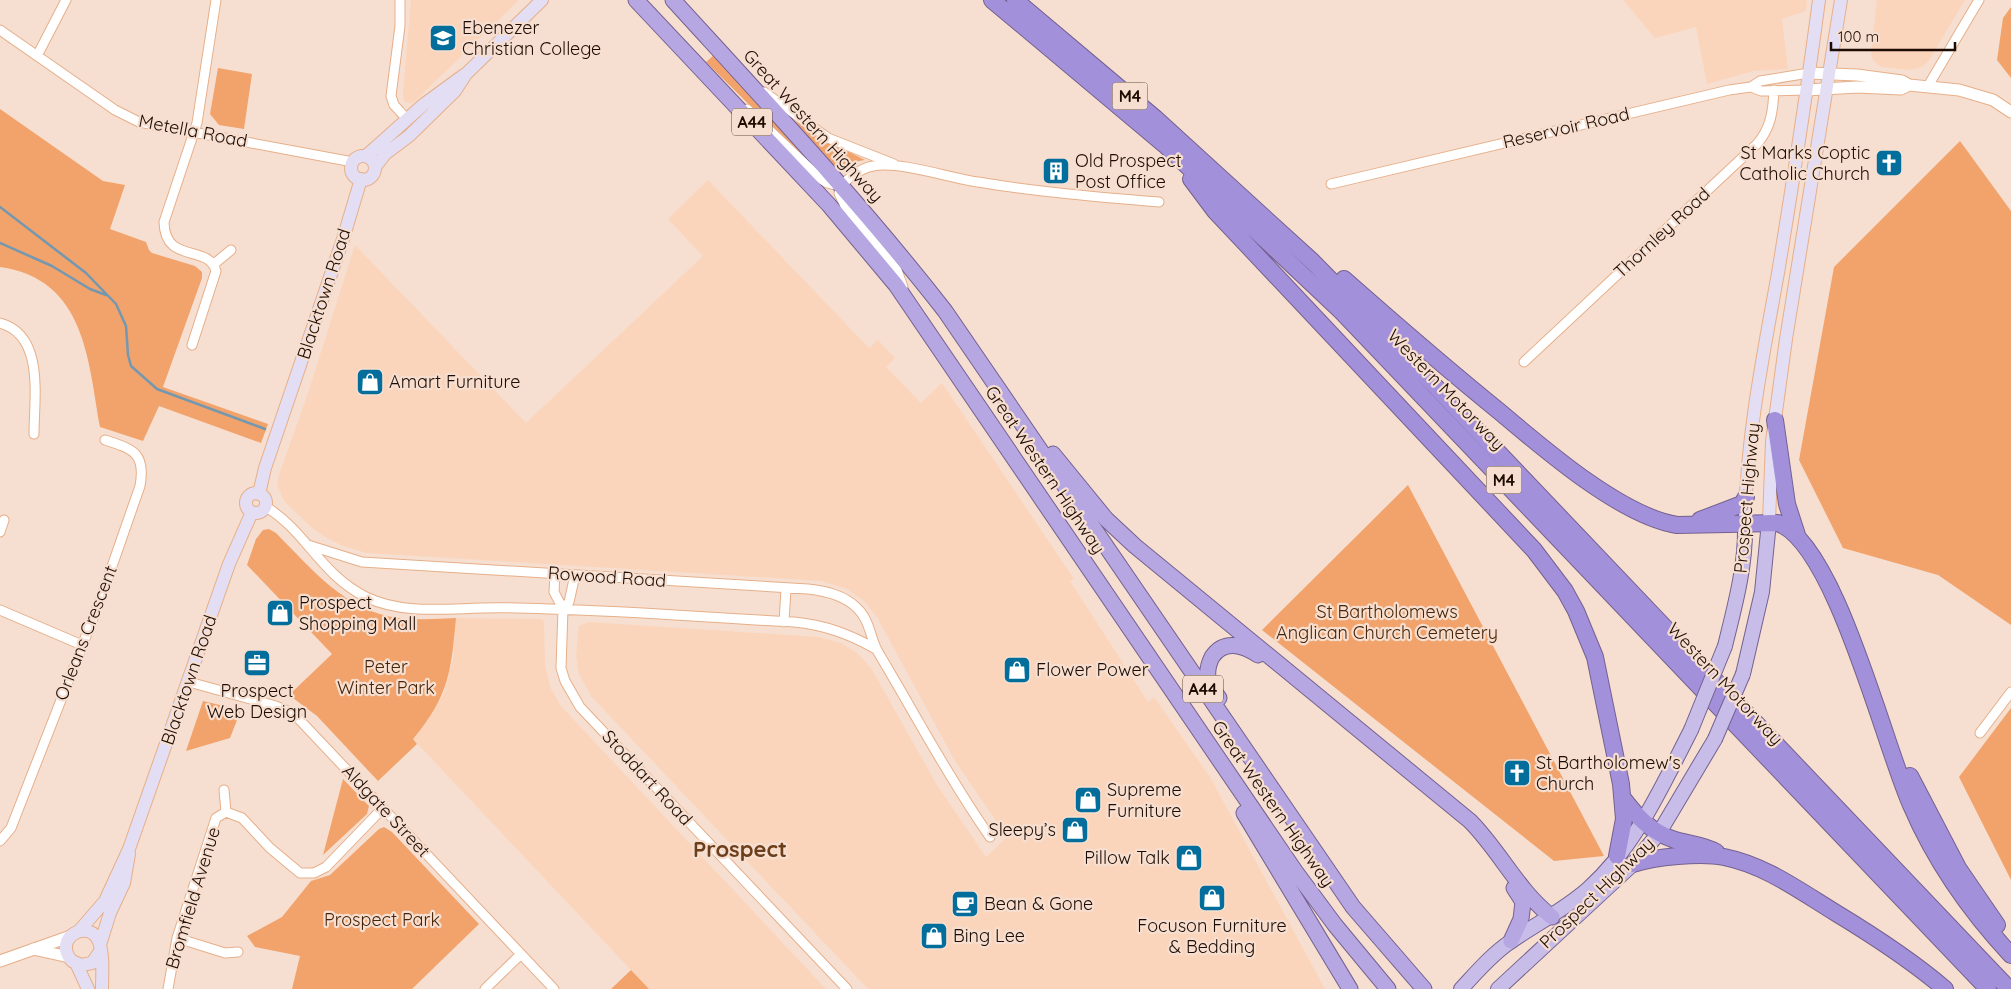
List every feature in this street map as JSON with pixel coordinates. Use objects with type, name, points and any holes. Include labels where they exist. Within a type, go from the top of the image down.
[{"type":"highway","name":"Great Western Highway","points":[[636,0],[866,246],[910,304],[1295,870],[1335,925],[1388,989]]},
{"type":"highway","name":"Great Western Highway","points":[[673,0],[746,78],[882,231],[945,311],[1354,907],[1424,989]]},
{"type":"highway","name":"Western Motorway","points":[[992,0],[1165,145],[1243,216],[1380,351],[1988,989]]},
{"type":"highway","name":"Western Motorway","points":[[1015,0],[1128,94],[1313,262],[1454,406],[2009,989]]},
{"type":"highway","points":[[1165,145],[1215,211],[1534,550],[1569,598],[1595,657],[1622,797],[1624,819],[1617,856]]},
{"type":"highway","points":[[1313,262],[1342,277],[1481,396],[1572,469],[1649,517],[1664,523],[1745,524],[1770,522],[1785,525],[1797,536],[1813,556],[1844,617],[1911,806],[1932,846],[1969,906],[2011,955]]},
{"type":"highway","points":[[993,381],[1106,519],[1187,590],[1465,817],[1495,848],[1524,890],[1552,917]]},
{"type":"highway","points":[[1775,420],[1787,504],[1797,536]]},
{"type":"highway","points":[[1691,524],[1742,504],[1746,497]]},
{"type":"highway","points":[[1262,775],[1208,676],[1208,667],[1215,654],[1228,645],[1238,645],[1256,654],[1475,834],[1501,868],[1523,902],[1521,919],[1511,941]]},
{"type":"highway","points":[[1157,668],[1166,672],[1172,669],[1175,663],[1174,647]]},
{"type":"highway","points":[[1189,716],[1221,776],[1350,989]]},
{"type":"highway","points":[[1886,739],[1909,774],[1930,818],[1958,868],[2011,946]]},
{"type":"highway","points":[[1622,797],[1642,823],[1659,833],[1709,848],[1722,856],[1754,865],[1798,889],[1887,945],[1945,989]]},
{"type":"highway","points":[[1633,864],[1670,857],[1722,856]]},
{"type":"main road","points":[[524,17],[532,0]]},
{"type":"main road","points":[[466,74],[449,84],[366,156],[358,157],[353,162],[352,173],[361,180],[371,177],[385,154],[455,91],[466,74],[542,0]]},
{"type":"main road","name":"Prospect Highway","points":[[1461,989],[1511,941],[1552,917],[1589,888],[1617,856],[1642,823],[1691,730],[1725,646],[1742,574],[1746,546],[1746,497],[1762,356],[1807,90],[1819,0]]},
{"type":"main road","name":"Prospect Highway","points":[[1498,989],[1633,864],[1659,833],[1715,739],[1743,674],[1762,592],[1770,522],[1772,441],[1786,339],[1841,0]]},
{"type":"main road","points":[[407,119],[418,120],[431,109],[441,104]]},
{"type":"main road","points":[[395,146],[407,130],[407,119]]},
{"type":"main road","points":[[366,156],[372,160],[376,167]]},
{"type":"main road","name":"Blacktown Road","points":[[259,494],[264,468],[361,180]]},
{"type":"main road","points":[[252,494],[259,494],[266,500],[266,507],[261,512],[252,512],[248,508],[247,502],[252,494]]},
{"type":"main road","name":"Blacktown Road","points":[[75,933],[102,906],[129,849],[229,564],[252,512]]},
{"type":"main road","name":"Blacktown Road","points":[[102,989],[100,947],[110,913],[124,883],[128,868],[129,849]]},
{"type":"main road","points":[[72,960],[92,963],[100,947],[95,935],[75,933],[66,948],[72,960],[88,989]]},
{"type":"street","points":[[37,56],[66,0]]},
{"type":"street","points":[[214,264],[176,248],[169,243],[164,235],[164,222],[194,133],[216,0]]},
{"type":"street","points":[[400,0],[400,26],[390,96],[394,105],[407,119]]},
{"type":"street","points":[[1928,86],[1979,0]]},
{"type":"street","name":"Metella Road","points":[[0,30],[128,118],[194,133],[353,162]]},
{"type":"street","name":"Reservoir Road","points":[[1331,184],[1729,90],[1751,87],[1760,81],[1809,73],[1830,72],[1902,81],[1909,85],[1978,94],[2011,112]]},
{"type":"street","points":[[746,78],[828,138],[901,167]]},
{"type":"street","name":"Reservoir Road","points":[[1751,87],[1761,91],[1857,87],[1901,89],[1909,85]]},
{"type":"street","points":[[717,86],[759,118],[827,184],[842,186]]},
{"type":"street","name":"Thornley Road","points":[[1524,362],[1757,144],[1767,130],[1770,121],[1774,90]]},
{"type":"street","points":[[910,304],[896,270],[842,202],[839,193],[842,186],[856,173],[872,166],[901,167],[1043,193],[1159,202]]},
{"type":"street","points":[[214,264],[231,250]]},
{"type":"street","points":[[192,345],[214,280],[214,264]]},
{"type":"street","points":[[0,323],[14,329],[24,338],[30,350],[33,361],[34,434]]},
{"type":"street","name":"Orleans Crescent","points":[[0,841],[11,828],[82,646],[108,577],[143,473],[142,462],[134,451],[105,440]]},
{"type":"street","name":"Rowood Road","points":[[266,507],[308,545],[328,570],[341,581],[365,596],[389,605],[421,609],[563,609],[784,622],[825,626],[854,636],[876,649]]},
{"type":"street","points":[[0,532],[4,520]]},
{"type":"street","name":"Rowood Road","points":[[308,545],[362,562],[822,590],[850,602],[864,617],[876,649],[963,798],[990,838]]},
{"type":"street","name":"Stoddart Road","points":[[555,574],[554,592],[563,609],[561,668],[565,681],[580,707],[847,989]]},
{"type":"street","name":"Stoddart Road","points":[[563,609],[570,602],[574,575]]},
{"type":"street","points":[[784,622],[786,589]]},
{"type":"street","points":[[0,610],[82,646]]},
{"type":"street","name":"Aldgate Street","points":[[188,682],[267,703],[294,714],[554,989]]},
{"type":"street","points":[[1980,734],[2011,692]]},
{"type":"street","points":[[224,790],[226,812],[242,818],[270,848],[300,873],[314,873],[326,867],[384,808]]},
{"type":"street","name":"Bromfield Avenue","points":[[168,989],[177,938],[216,818],[226,812]]},
{"type":"street","points":[[0,961],[75,933]]},
{"type":"street","points":[[177,938],[225,953],[238,952]]},
{"type":"street","points":[[33,949],[72,960]]},
{"type":"street","points":[[485,989],[520,955]]},
{"type":"shaded area","name":"Ebenezer Christian College","points":[[411,0],[519,0],[413,103],[408,103],[404,101],[403,93]]},
{"type":"shaded area","points":[[1623,0],[1807,0],[1806,11],[1782,19],[1788,69],[1754,71],[1707,84],[1696,27],[1655,38]]},
{"type":"shaded area","points":[[1877,0],[1965,0],[1928,62],[1922,67],[1910,70],[1881,67],[1873,60],[1871,54]]},
{"type":"shaded area","points":[[708,180],[869,348],[878,340],[895,358],[886,367],[921,403],[942,383],[1074,579],[1070,581],[1148,702],[1154,697],[1210,777],[1325,989],[868,989],[591,696],[579,674],[576,656],[579,626],[589,622],[819,637],[841,643],[857,653],[871,668],[937,785],[986,857],[1007,837],[955,761],[877,617],[864,601],[847,589],[821,581],[366,553],[341,545],[325,537],[312,528],[284,501],[277,484],[279,475],[308,393],[355,245],[526,423],[703,256],[668,219]]},
{"type":"shaded area","points":[[456,618],[541,619],[544,621],[545,666],[551,689],[561,706],[826,989],[649,989],[413,739],[428,720],[444,693],[453,659]]},
{"type":"green space","points":[[2011,7],[2011,78],[1997,60],[2003,18]]},
{"type":"green space","points":[[714,55],[810,160],[807,162],[706,62]]},
{"type":"green space","points":[[218,68],[252,74],[244,129],[219,125],[210,114]]},
{"type":"green space","points":[[0,109],[103,181],[125,185],[110,229],[146,242],[152,253],[195,266],[202,272],[202,278],[163,387],[268,424],[261,443],[159,406],[143,441],[100,427],[85,350],[77,326],[66,305],[50,288],[28,275],[0,267]]},
{"type":"green space","points":[[797,122],[823,139],[865,160],[854,162],[840,171],[837,170],[795,123]]},
{"type":"green space","points":[[1960,141],[2011,211],[2011,625],[1938,575],[1843,548],[1799,460],[1834,267]]},
{"type":"green space","name":"St Bartholomews Anglican Church Cemetery","points":[[1408,485],[1604,856],[1554,861],[1262,630]]},
{"type":"green space","name":"Peter Winter Park","points":[[269,529],[276,533],[316,574],[346,598],[362,607],[380,614],[399,618],[456,618],[450,669],[441,696],[425,724],[413,739],[417,744],[378,781],[317,716],[289,695],[332,654],[247,565],[256,539],[263,530]]},
{"type":"green space","points":[[203,701],[241,710],[230,738],[186,751]]},
{"type":"green space","points":[[2011,708],[2011,880],[1959,777]]},
{"type":"green space","points":[[343,779],[369,806],[367,814],[323,855]]},
{"type":"green space","name":"Prospect Park","points":[[384,827],[392,832],[479,924],[412,989],[292,989],[300,956],[255,947],[247,936],[282,917],[311,881],[330,875],[379,829]]},
{"type":"green space","points":[[631,970],[649,989],[611,989]]},
{"type":"waterway","points":[[0,207],[86,273],[116,304],[126,326],[128,355],[131,366],[157,389],[265,429]]},
{"type":"waterway","points":[[0,243],[52,266],[90,289],[106,295]]},
{"type":"place","name":"Ebenezer Christian College","points":[[443,38]]},
{"type":"place","name":"St Marks Coptic Catholic Church","points":[[1889,163]]},
{"type":"place","name":"Old Prospect Post Office","points":[[1056,171]]},
{"type":"place","name":"Amart Furniture","points":[[370,382]]},
{"type":"place","name":"Prospect Shopping Mall","points":[[280,613]]},
{"type":"place","name":"Prospect Web Design","points":[[257,663]]},
{"type":"place","name":"Flower Power","points":[[1017,670]]},
{"type":"place","name":"St Bartholomew's Church","points":[[1517,773]]},
{"type":"place","name":"Supreme Furniture","points":[[1088,800]]},
{"type":"place","name":"Sleepy’s","points":[[1075,830]]},
{"type":"place","name":"Pillow Talk","points":[[1189,858]]},
{"type":"place","name":"Focuson Furniture & Bedding","points":[[1212,898]]},
{"type":"place","name":"Bean & Gone","points":[[965,904]]},
{"type":"place","name":"Bing Lee","points":[[934,936]]},
{"type":"district","name":"Prospect","points":[[740,849]]}]
